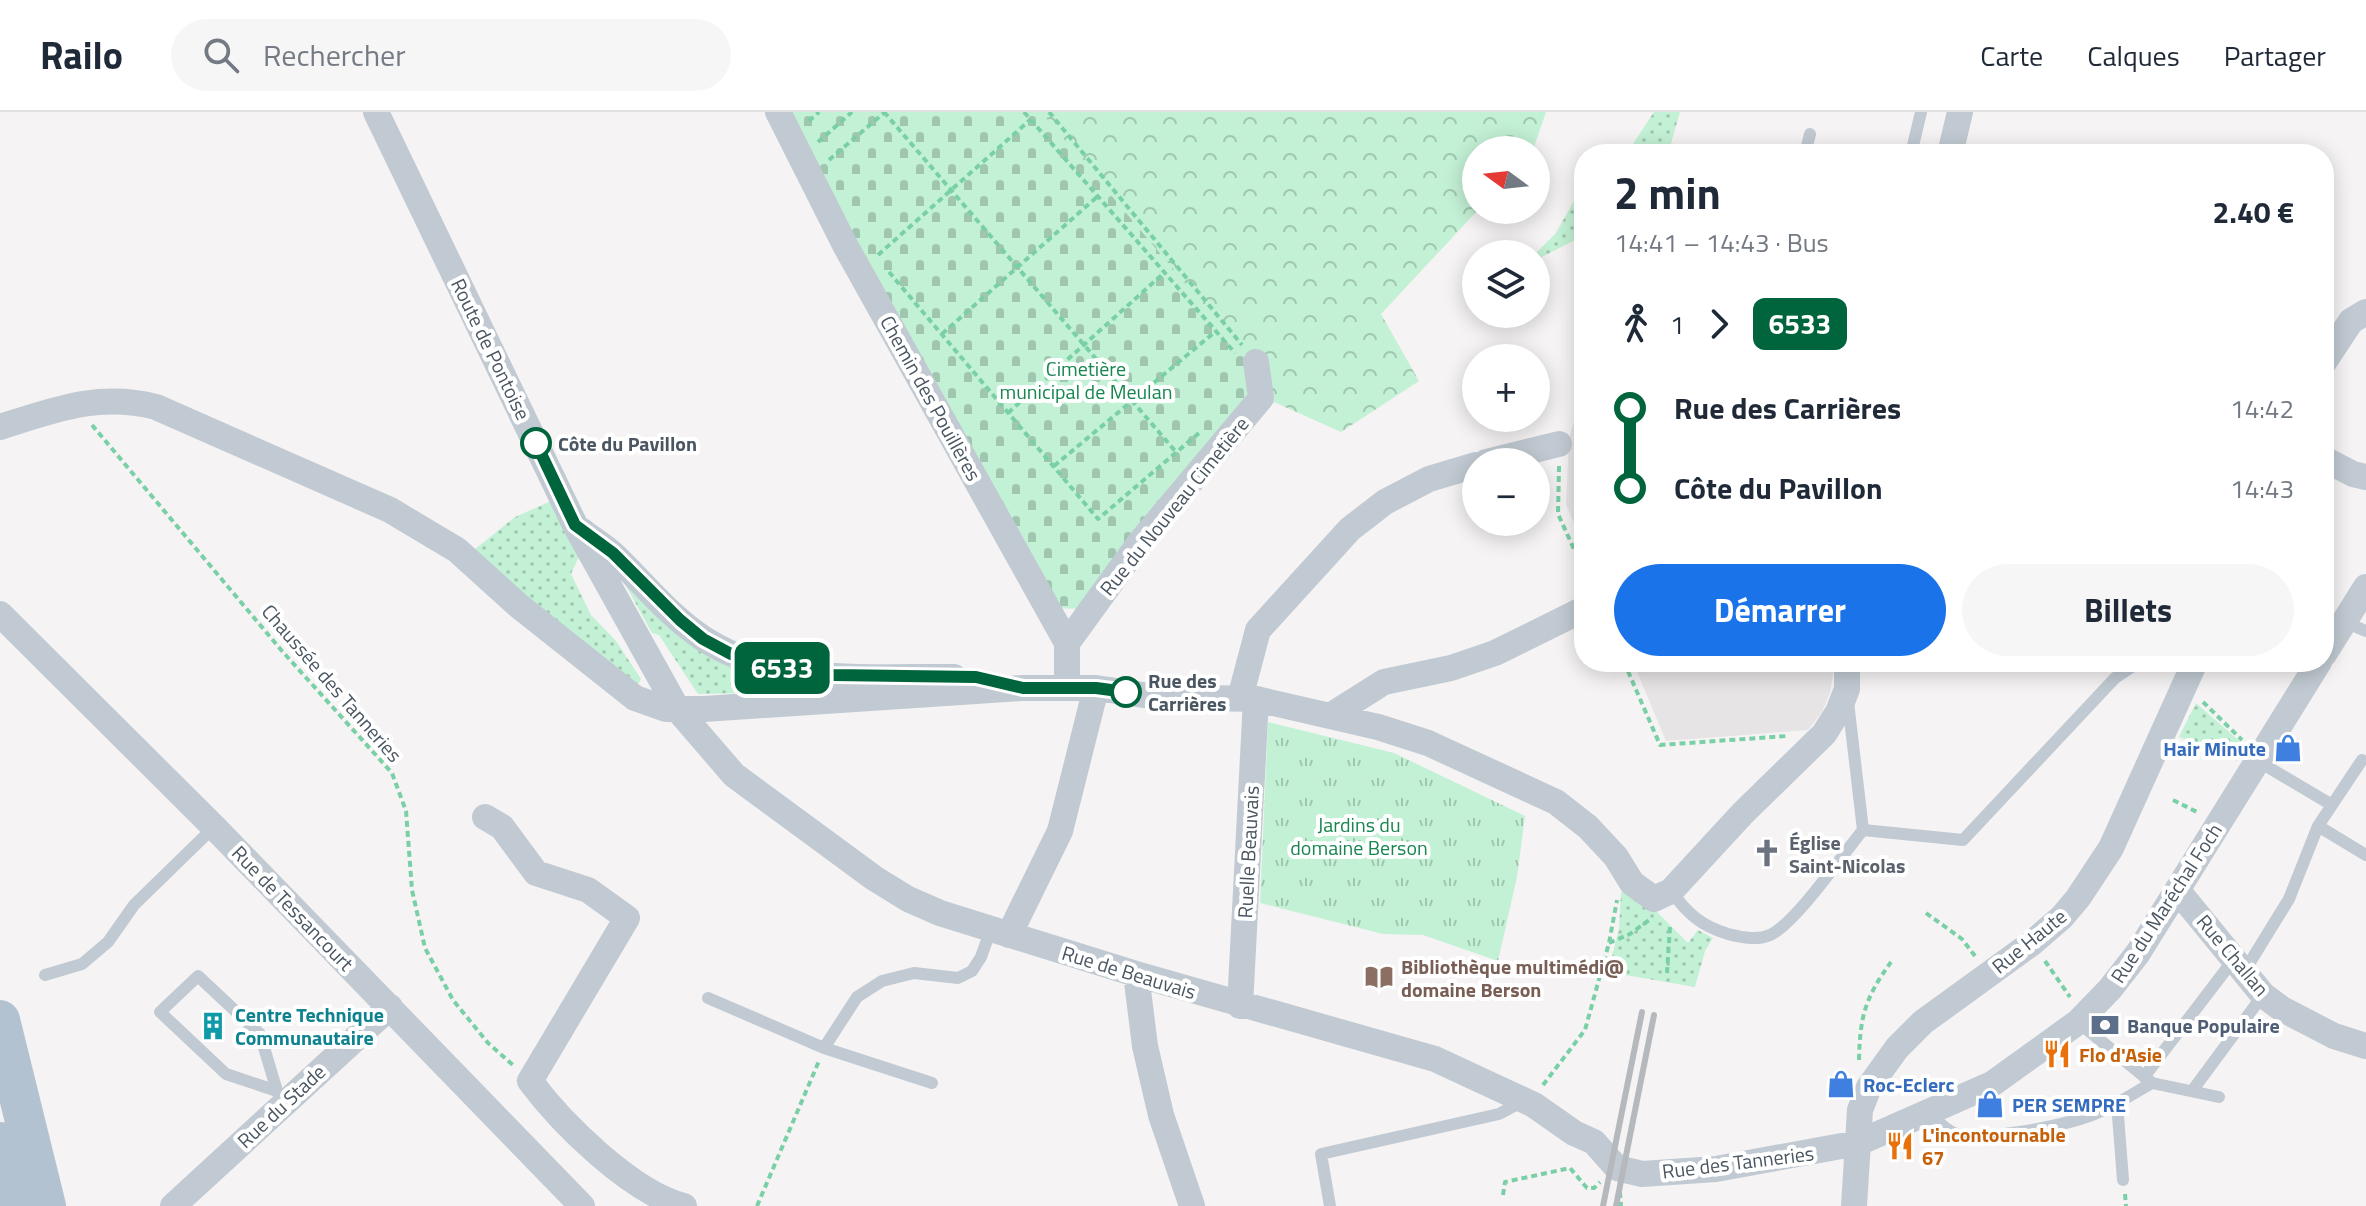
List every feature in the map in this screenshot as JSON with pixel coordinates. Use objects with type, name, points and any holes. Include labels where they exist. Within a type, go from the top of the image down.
[{"type":"main road","points":[[0,1020],[22,1202]]},
{"type":"main road","points":[[0,1142],[22,1202]]},
{"type":"street","name":"Route de Pontoise","points":[[376,112],[575,525],[678,710]]},
{"type":"street","name":"Chemin des Pouillères","points":[[778,112],[845,245],[1067,643],[1067,687]]},
{"type":"street","points":[[1952,144],[1960,112]]},
{"type":"street","points":[[2334,347],[2351,321],[2366,312]]},
{"type":"street","name":"Rue du Nouveau Cimetière","points":[[1067,643],[1141,541],[1261,398],[1248,360]]},
{"type":"street","points":[[0,427],[85,402],[131,400],[156,407],[390,510],[426,530],[457,550],[519,606],[635,698],[655,707],[678,710],[1067,687],[1157,697],[1248,699],[1378,727],[1428,743],[1556,802],[1588,827],[1624,868],[1637,889],[1663,901],[1733,823],[1824,734],[1838,712],[1847,689],[1847,672]]},
{"type":"street","points":[[1543,448],[1559,444]]},
{"type":"street","points":[[2334,464],[2366,477]]},
{"type":"street","name":"Ruelle Beauvais","points":[[1240,1006],[1248,699],[1258,630],[1350,529],[1385,502],[1407,490],[1429,479],[1462,469]]},
{"type":"street","points":[[575,525],[613,553],[680,620],[703,639],[731,654],[769,666],[833,675],[976,677],[1023,688]]},
{"type":"street","points":[[2345,624],[2366,587]]},
{"type":"street","name":"Rue de Tessancourt","points":[[0,614],[214,827],[582,1206]]},
{"type":"street","points":[[1330,716],[1384,682],[1451,668],[1495,653],[1574,614]]},
{"type":"street","name":"Rue du Maréchal Foch","points":[[1868,1139],[1992,1084],[2081,1019],[2110,989],[2138,953],[2178,891],[2258,756],[2313,672]]},
{"type":"street","name":"Rue Haute","points":[[1854,1206],[1868,1139],[1864,1098],[1869,1087],[1910,1034],[2062,917],[2102,861],[2191,674]]},
{"type":"street","points":[[1000,932],[1060,831],[1096,688]]},
{"type":"street","name":"Rue de Beauvais","points":[[678,710],[734,775],[874,878],[908,899],[940,913],[1240,1006],[1435,1059],[1527,1101],[1574,1133],[1594,1142],[1617,1168]]},
{"type":"street","points":[[485,817],[502,827],[536,873],[588,890],[627,918],[530,1081],[546,1103],[567,1123],[647,1192],[684,1206]]},
{"type":"street","name":"Rue Challan","points":[[2178,891],[2263,995],[2282,1009],[2334,1036],[2366,1046]]},
{"type":"street","points":[[1136,974],[1145,1046],[1161,1115],[1192,1206]]},
{"type":"street","name":"Rue du Stade","points":[[173,1206],[282,1097],[390,1007]]},
{"type":"street","name":"Rue Challan","points":[[2334,1036],[2366,1063]]},
{"type":"street","name":"Rue des Tanneries","points":[[1617,1168],[1642,1174],[1716,1169],[1868,1139]]},
{"type":"lane","points":[[1913,144],[1921,112]]},
{"type":"lane","points":[[1808,144],[1810,134]]},
{"type":"lane","points":[[1863,830],[1963,840],[2123,672]]},
{"type":"lane","points":[[1663,901],[1710,928],[1753,939],[1770,935],[1789,921],[1863,830],[1847,689]]},
{"type":"lane","points":[[2258,756],[2332,805]]},
{"type":"lane","points":[[1931,1111],[1945,1127],[1968,1137],[2043,1129],[2092,1115],[2117,1103],[2148,1080],[2289,899],[2318,826],[2362,760]]},
{"type":"lane","points":[[2318,826],[2366,855]]},
{"type":"lane","points":[[45,975],[82,964],[108,942],[134,905],[214,827]]},
{"type":"lane","points":[[824,1048],[857,997],[882,981],[914,973],[958,978],[972,971],[1000,932]]},
{"type":"lane","points":[[198,976],[260,1034],[282,1097],[226,1074],[160,1012],[198,976]]},
{"type":"lane","points":[[2192,1091],[2263,995]]},
{"type":"lane","points":[[708,998],[824,1048],[932,1083]]},
{"type":"lane","points":[[2081,1019],[2148,1080],[2219,1097]]},
{"type":"lane","points":[[1330,1206],[1321,1154],[1499,1114],[1527,1101]]},
{"type":"lane","points":[[2117,1103],[2123,1180]]},
{"type":"path","points":[[804,125],[819,112]]},
{"type":"path","points":[[809,135],[814,145],[852,112]]},
{"type":"path","points":[[820,154],[825,163],[884,112],[1176,452]]},
{"type":"path","points":[[1024,112],[1216,331],[1248,360]]},
{"type":"path","points":[[1049,112],[1248,360]]},
{"type":"path","points":[[869,244],[877,257],[1031,120]]},
{"type":"path","points":[[942,334],[1098,196]]},
{"type":"path","points":[[886,268],[1098,519],[1200,432]]},
{"type":"path","points":[[1008,413],[1165,272]]},
{"type":"path","points":[[1054,466],[1216,331]]},
{"type":"path","name":"Chaussée des Tanneries","points":[[86,417],[282,651],[392,773],[406,811],[412,890],[425,948],[453,1000],[488,1043],[530,1081]]},
{"type":"path","points":[[1559,444],[1558,514],[1574,549]]},
{"type":"path","points":[[1628,672],[1660,745],[1824,734]]},
{"type":"path","points":[[2191,674],[2258,756]]},
{"type":"path","points":[[1527,1101],[1585,1030],[1609,943],[1624,868]]},
{"type":"path","points":[[1609,943],[1630,934],[1663,901]]},
{"type":"path","points":[[1926,913],[1962,939],[1988,974]]},
{"type":"path","points":[[1667,973],[1670,927]]},
{"type":"path","points":[[2032,943],[2081,1019]]},
{"type":"path","points":[[1864,1098],[1858,1082],[1860,1022],[1873,987],[1891,962]]},
{"type":"path","points":[[757,1206],[824,1048]]},
{"type":"path","points":[[1503,1195],[1505,1182],[1570,1168],[1587,1188],[1594,1188],[1617,1168]]},
{"type":"shaded area","points":[[1574,421],[1574,523],[1566,505],[1569,438]]},
{"type":"shaded area","points":[[1637,672],[1833,672],[1830,693],[1822,712],[1808,730],[1666,741]]},
{"type":"green space","name":"Cimetière municipal de Meulan","points":[[787,112],[1041,112],[1249,359],[1254,393],[1081,609],[1054,608]]},
{"type":"green space","points":[[1041,112],[1546,112],[1538,136],[1462,136],[1462,224],[1465,224],[1381,314],[1419,381],[1341,432],[1254,393]]},
{"type":"green space","points":[[1654,112],[1680,112],[1671,144],[1633,144]]},
{"type":"green space","points":[[1574,201],[1574,241],[1550,253],[1549,240]]},
{"type":"green space","points":[[551,501],[579,556],[571,574],[591,615],[616,641],[641,679],[639,683],[634,684],[532,604],[474,550],[515,517]]},
{"type":"green space","points":[[620,575],[719,659],[968,689],[698,694],[659,635],[652,633]]},
{"type":"green space","points":[[2196,703],[2245,746],[2237,761],[2179,737]]},
{"type":"green space","name":"Jardins du domaine Berson","points":[[1268,722],[1394,753],[1525,816],[1517,877],[1498,961],[1423,935],[1383,934],[1260,903]]},
{"type":"green space","points":[[1621,892],[1645,900],[1688,943],[1698,930],[1713,938],[1705,951],[1695,987],[1608,972],[1619,929]]},
{"type":"railway","points":[[1603,1206],[1642,1012]]},
{"type":"railway","points":[[1616,1206],[1654,1015]]},
{"type":"bus line","name":"6533","points":[[536,443],[575,525],[613,553],[680,620],[703,639],[731,654],[792,671],[833,675],[976,677],[1023,688],[1096,688],[1126,692]]},
{"type":"place","name":"Côte du Pavillon","points":[[536,443]]},
{"type":"place","name":"Rue des Carrières","points":[[1126,692]]},
{"type":"place","name":"Hair Minute","points":[[2288,748]]},
{"type":"place","name":"Église Saint-Nicolas","points":[[1767,853]]},
{"type":"place","name":"Bibliothèque multimédi@ domaine Berson","points":[[1379,977]]},
{"type":"place","name":"Banque Populaire","points":[[2105,1025]]},
{"type":"place","name":"Centre Technique Communautaire","points":[[213,1026]]},
{"type":"place","name":"Flo d'Asie","points":[[2057,1054]]},
{"type":"place","name":"Roc-Eclerc","points":[[1841,1084]]},
{"type":"place","name":"PER SEMPRE","points":[[1990,1104]]},
{"type":"place","name":"L'incontournable 67","points":[[1900,1146]]}]
